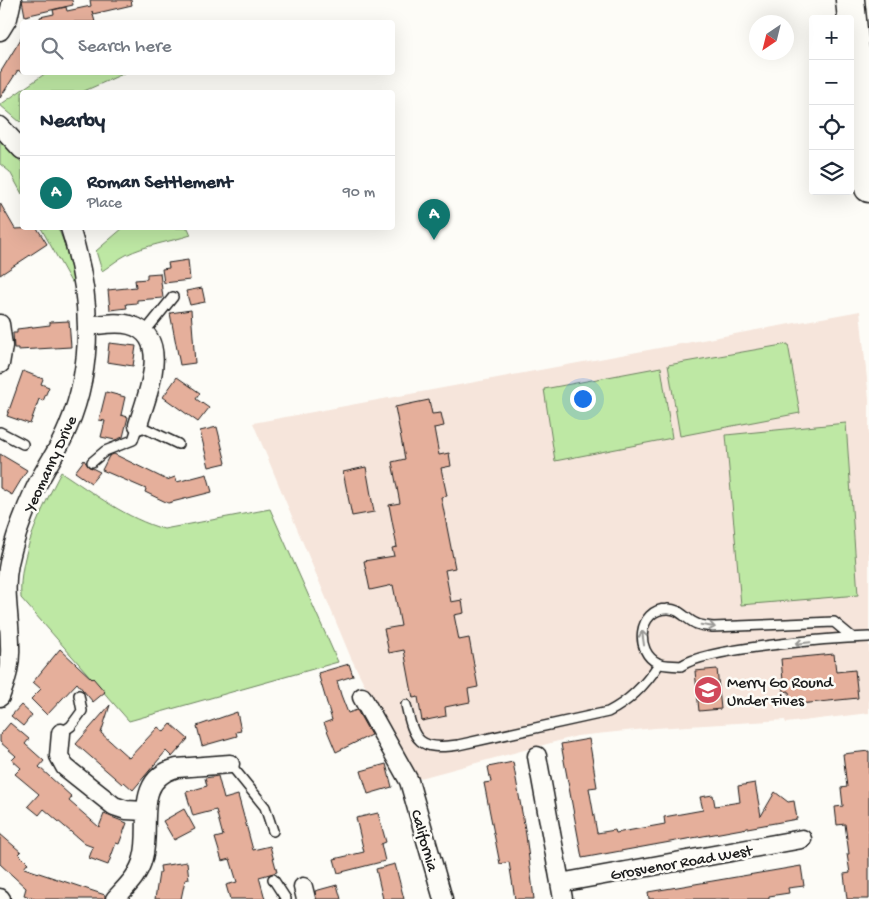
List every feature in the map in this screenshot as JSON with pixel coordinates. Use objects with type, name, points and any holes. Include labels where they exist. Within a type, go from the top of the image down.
[{"type":"main road","points":[[850,0],[869,188]]},
{"type":"street","points":[[0,31],[8,18],[12,0]]},
{"type":"street","points":[[0,126],[20,148]]},
{"type":"street","name":"Yeomanry Drive","points":[[0,697],[7,671],[10,647],[5,585],[10,560],[34,491],[68,428],[79,398],[86,357],[86,289],[79,255],[71,230]]},
{"type":"street","points":[[0,324],[2,346],[0,364]]},
{"type":"street","points":[[87,326],[131,325],[144,333],[153,347],[154,368],[138,425]]},
{"type":"street","name":"California","points":[[362,697],[408,781],[443,899]]},
{"type":"street","points":[[61,733],[59,756],[65,767],[114,806],[126,810],[145,811]]},
{"type":"street","points":[[538,756],[562,891]]},
{"type":"street","points":[[115,899],[134,878],[144,857],[146,801],[156,781],[170,770],[230,764]]},
{"type":"street","name":"Grosvenor Road West","points":[[562,891],[802,838]]},
{"type":"lane","points":[[144,333],[173,297]]},
{"type":"lane","points":[[92,462],[105,451],[133,440],[138,425],[178,444]]},
{"type":"lane","points":[[0,432],[23,444]]},
{"type":"lane","points":[[852,637],[834,622],[713,627],[698,624],[681,612],[666,608],[648,617],[641,632],[645,650],[653,660],[659,664],[681,666],[688,661],[722,652],[852,637],[869,637]]},
{"type":"lane","points":[[406,706],[411,730],[423,743],[438,748],[458,745],[608,712],[623,704],[637,691],[651,677],[659,664]]},
{"type":"lane","points":[[61,733],[71,726],[82,711],[79,695]]},
{"type":"lane","points":[[230,764],[266,808],[274,832]]},
{"type":"lane","points":[[273,879],[286,899]]},
{"type":"shaded area","points":[[860,311],[869,399],[869,713],[786,723],[785,720],[655,728],[577,736],[413,780],[351,658],[253,423]]},
{"type":"green space","points":[[43,75],[120,75],[87,90],[22,90]]},
{"type":"green space","points":[[20,91],[20,122],[0,105]]},
{"type":"green space","points":[[0,139],[20,161],[20,190],[10,172],[0,164]]},
{"type":"green space","points":[[42,230],[59,230],[65,245],[74,281],[71,282]]},
{"type":"green space","points":[[121,230],[189,230],[191,235],[134,252],[102,271],[96,251]]},
{"type":"green space","points":[[788,344],[800,413],[680,436],[668,365]]},
{"type":"green space","points":[[661,367],[672,438],[555,461],[544,389]]},
{"type":"green space","points":[[846,423],[858,595],[741,605],[726,435]]},
{"type":"green space","points":[[61,472],[124,512],[150,525],[164,529],[270,509],[338,662],[129,721],[21,598],[23,565],[27,549],[46,501]]},
{"type":"building","points":[[22,0],[72,0],[73,5],[25,16]]},
{"type":"building","points":[[90,0],[131,0],[132,5],[93,14],[92,11],[94,20],[41,20],[40,17],[54,14],[53,10],[66,7],[67,11],[91,6]]},
{"type":"building","points":[[20,40],[20,72],[18,70],[0,98],[0,73]]},
{"type":"building","points":[[0,203],[15,229],[38,230],[47,244],[0,275]]},
{"type":"building","points":[[188,260],[190,280],[164,283],[162,269],[169,268],[168,263]]},
{"type":"building","points":[[160,273],[163,298],[137,300],[137,303],[126,304],[127,308],[110,310],[108,290],[136,287],[135,280],[147,279],[147,274]]},
{"type":"building","points":[[202,288],[205,302],[190,305],[186,291]]},
{"type":"building","points":[[191,310],[195,363],[180,365],[170,313]]},
{"type":"building","points":[[69,321],[71,347],[18,350],[18,348],[14,348],[13,333],[17,333],[17,329],[50,325],[50,322]]},
{"type":"building","points":[[109,343],[136,346],[133,366],[107,362]]},
{"type":"building","points":[[23,371],[43,379],[41,384],[49,387],[43,401],[39,399],[30,424],[7,416]]},
{"type":"building","points":[[177,377],[200,393],[196,399],[209,408],[198,422],[163,397]]},
{"type":"building","points":[[106,392],[125,397],[121,415],[128,417],[123,437],[115,440],[101,437],[105,421],[99,420]]},
{"type":"building","points":[[429,400],[432,414],[441,413],[444,426],[434,428],[439,455],[449,453],[451,466],[441,468],[447,496],[441,497],[455,568],[445,570],[451,602],[462,600],[464,613],[454,615],[459,640],[469,638],[478,687],[468,689],[470,702],[445,707],[446,716],[422,721],[418,697],[413,698],[404,650],[389,653],[384,629],[401,626],[393,585],[370,590],[364,561],[394,556],[392,548],[397,547],[389,505],[400,503],[392,462],[405,459],[395,407]]},
{"type":"building","points":[[217,427],[226,463],[209,467],[200,431]]},
{"type":"building","points":[[0,454],[27,470],[12,495],[0,488]]},
{"type":"building","points":[[114,454],[167,480],[175,477],[177,482],[207,474],[212,492],[168,503],[145,492],[146,489],[102,470],[109,456]]},
{"type":"building","points":[[84,460],[88,466],[100,472],[91,483],[75,472]]},
{"type":"building","points":[[366,467],[374,512],[352,516],[343,472]]},
{"type":"building","points":[[60,649],[93,678],[105,692],[93,702],[77,683],[47,715],[31,699],[41,689],[33,682]]},
{"type":"building","points":[[834,654],[836,672],[855,670],[858,698],[790,705],[789,691],[784,692],[781,659]]},
{"type":"building","points":[[349,664],[353,676],[337,681],[341,695],[348,713],[357,710],[371,735],[336,752],[324,723],[332,720],[318,673]]},
{"type":"building","name":"Merry Go Round Under Fives","points":[[717,669],[721,709],[699,711],[695,671]]},
{"type":"building","points":[[21,705],[32,715],[23,726],[11,716]]},
{"type":"building","points":[[110,705],[101,733],[129,758],[158,727],[164,732],[171,724],[188,739],[172,757],[166,751],[133,790],[124,782],[122,784],[76,744]]},
{"type":"building","points":[[237,712],[241,731],[236,732],[237,736],[202,746],[197,726]]},
{"type":"building","points":[[10,723],[29,739],[25,744],[44,761],[39,767],[72,797],[69,801],[99,827],[104,814],[127,823],[119,844],[116,843],[108,865],[89,858],[93,847],[85,844],[44,809],[39,815],[28,806],[39,794],[15,774],[21,768],[12,760],[16,756],[0,742],[0,735]]},
{"type":"building","points":[[589,739],[597,787],[589,788],[597,833],[615,830],[616,833],[665,824],[664,817],[703,810],[700,797],[713,795],[715,806],[740,802],[738,786],[755,783],[761,816],[775,792],[788,802],[794,801],[797,819],[582,858],[561,744]]},
{"type":"building","points":[[869,751],[869,899],[847,899],[844,874],[850,873],[847,854],[849,854],[845,824],[837,825],[835,807],[843,806],[841,788],[847,787],[843,754]]},
{"type":"building","points":[[513,762],[526,835],[534,899],[515,899],[509,862],[500,864],[484,783],[491,782],[488,767]]},
{"type":"building","points":[[386,764],[392,787],[368,794],[361,771]]},
{"type":"building","points":[[218,776],[224,799],[238,795],[253,850],[270,846],[277,872],[259,877],[265,899],[230,899],[226,885],[237,882],[230,859],[222,861],[215,838],[223,836],[216,810],[193,816],[186,792],[207,786],[205,778]]},
{"type":"building","points":[[184,809],[195,829],[174,840],[163,821]]},
{"type":"building","points":[[378,813],[386,842],[381,844],[385,861],[338,873],[334,859],[364,852],[356,818]]},
{"type":"building","points":[[0,834],[21,852],[19,854],[28,863],[24,868],[105,895],[105,899],[35,899],[24,895],[26,888],[0,864]]},
{"type":"building","points":[[187,862],[189,879],[185,880],[181,899],[155,899],[159,873],[161,872],[160,866]]},
{"type":"building","points":[[395,864],[404,899],[383,899],[376,869]]},
{"type":"building","points":[[801,866],[804,886],[788,888],[789,893],[769,896],[769,899],[649,899],[648,892]]},
{"type":"building","points":[[337,885],[341,899],[316,899],[315,891]]},
{"type":"place","name":"Roman Settlement","points":[[434,240]]},
{"type":"place","name":"Merry Go Round Under Fives","points":[[708,690]]}]
